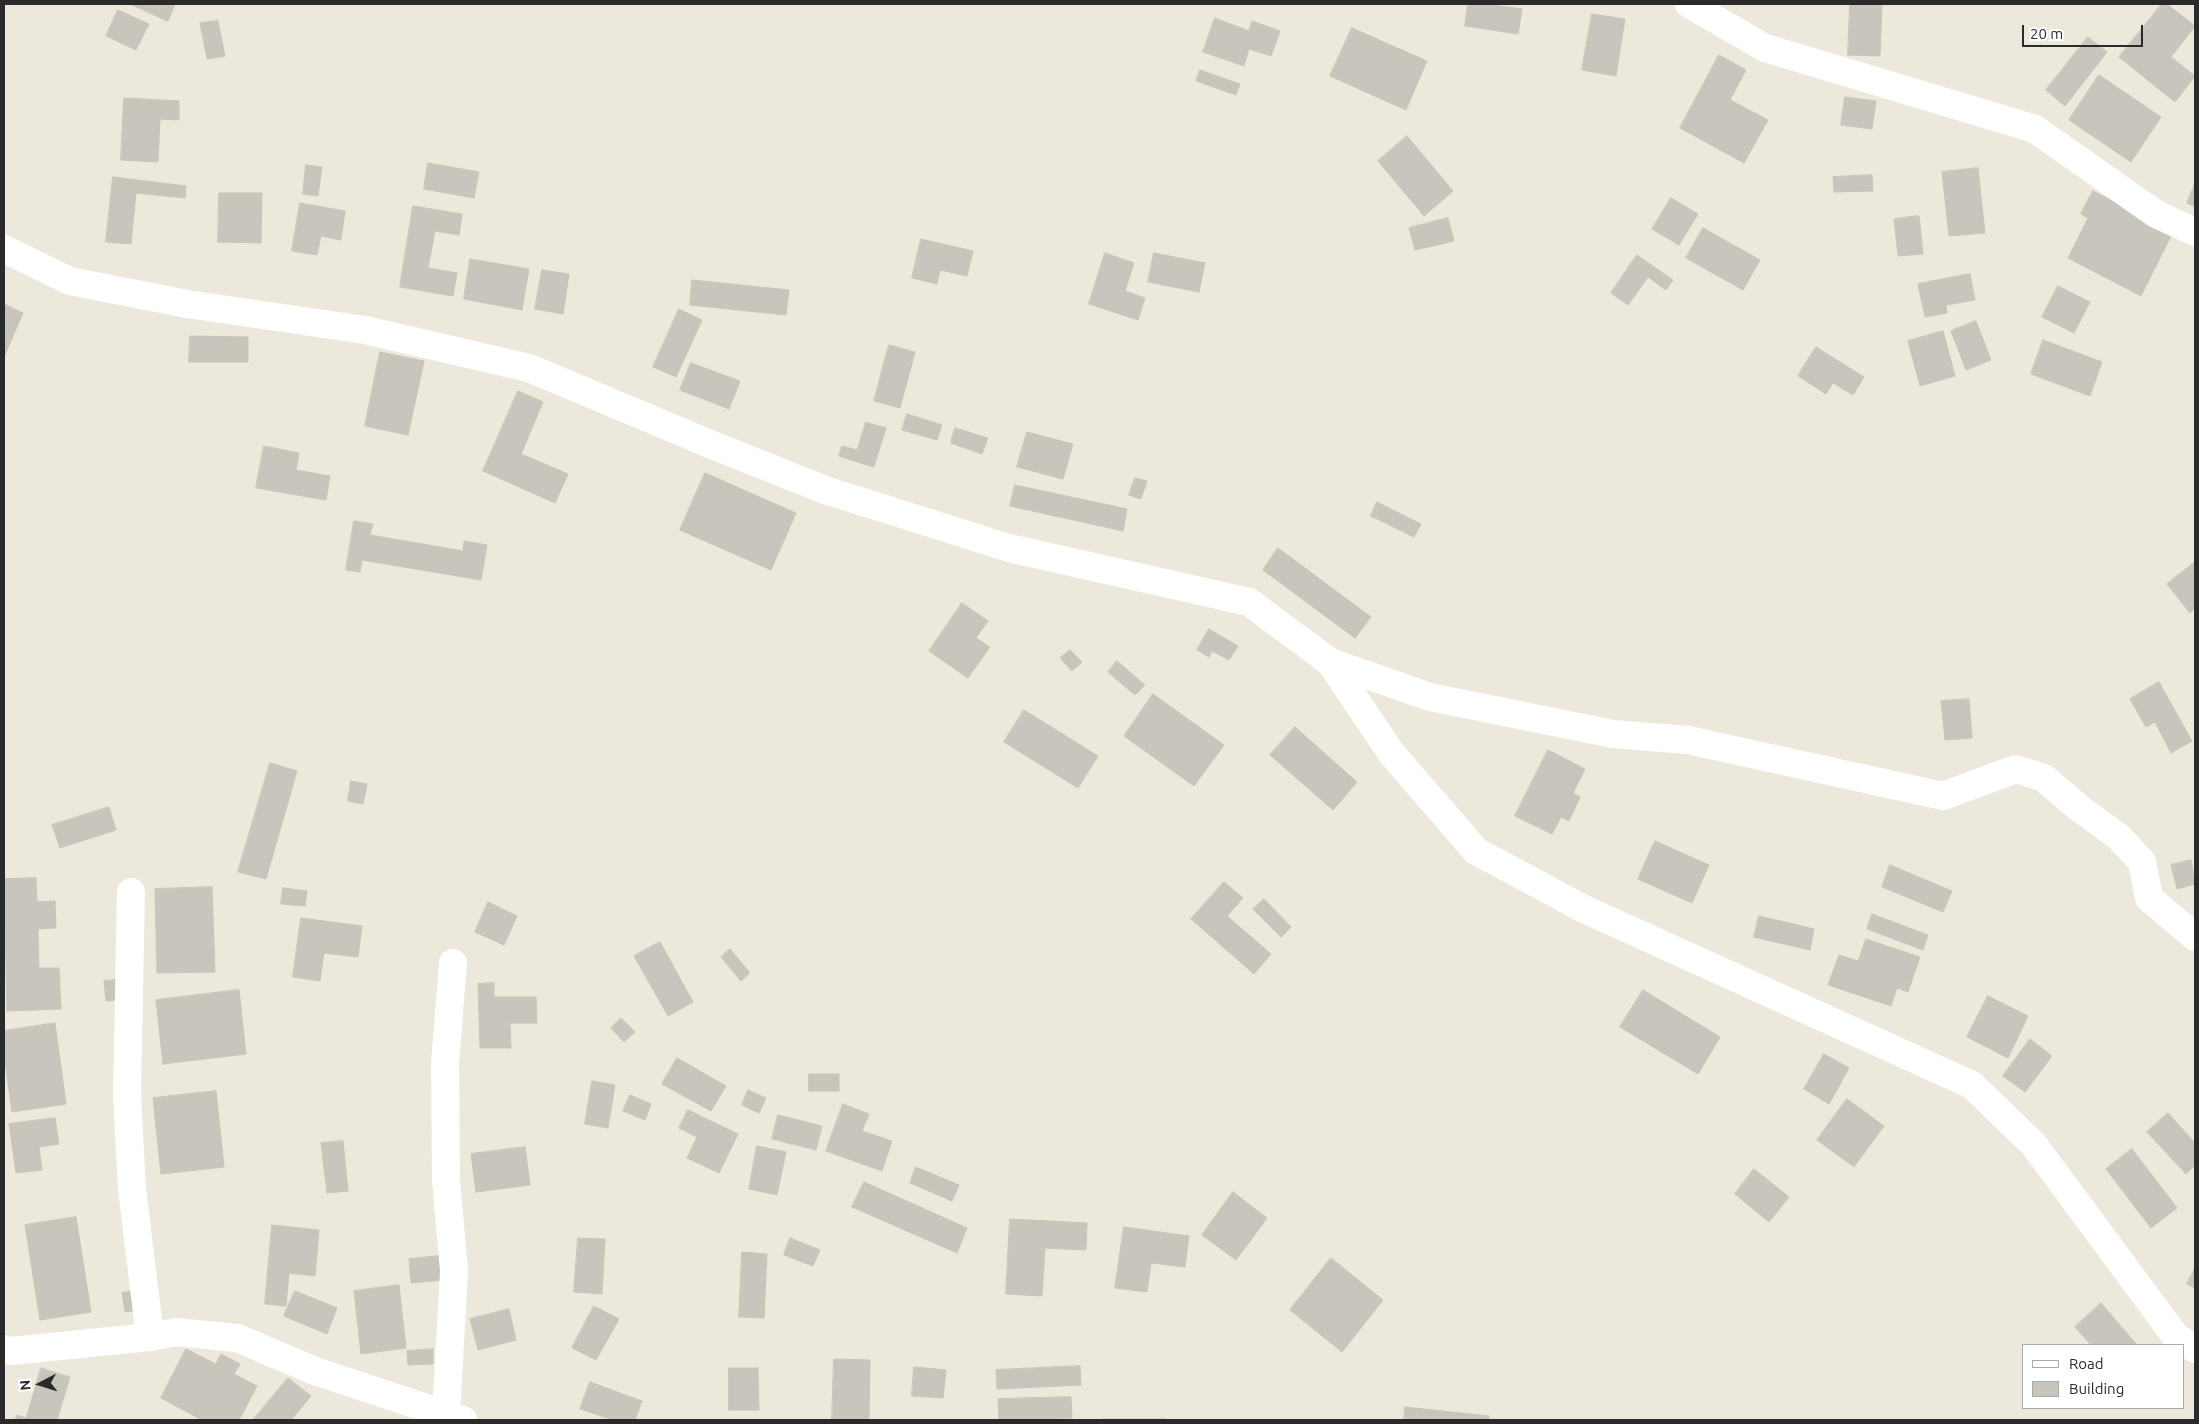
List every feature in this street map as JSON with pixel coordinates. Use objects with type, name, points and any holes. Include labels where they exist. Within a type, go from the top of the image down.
[{"type":"street","points":[[1689,4],[1765,48],[2035,129],[2156,214],[2195,232]]},
{"type":"street","points":[[4,249],[70,281],[187,304],[365,330],[529,368],[710,444],[834,492],[1009,548],[1249,602],[1330,662],[1430,697],[1613,734],[1688,740],[1943,796],[2016,769],[2044,778],[2079,808],[2119,837],[2142,862],[2149,898],[2195,937]]},
{"type":"street","points":[[1330,662],[1392,754],[1476,851],[1584,909],[1972,1085],[2034,1145],[2176,1337],[2195,1349]]},
{"type":"street","points":[[130,892],[127,1095],[132,1189],[150,1337]]},
{"type":"street","points":[[4,1349],[11,1351],[150,1337],[176,1332],[237,1338],[315,1371],[450,1418],[454,1271],[446,1179],[445,1063],[453,963]]},
{"type":"building","points":[[130,4],[175,4],[168,21]]},
{"type":"building","points":[[1468,4],[1485,4],[1522,9],[1518,34],[1465,26]]},
{"type":"building","points":[[1850,4],[1882,4],[1880,56],[1848,55]]},
{"type":"building","points":[[2162,4],[2167,4],[2195,26],[2171,57],[2195,76],[2175,102],[2119,57]]},
{"type":"building","points":[[118,10],[149,24],[136,50],[106,36]]},
{"type":"building","points":[[1592,14],[1625,19],[1616,76],[1582,70]]},
{"type":"building","points":[[1215,18],[1249,31],[1252,21],[1280,31],[1271,56],[1249,49],[1244,66],[1203,52]]},
{"type":"building","points":[[218,21],[225,56],[207,59],[200,23]]},
{"type":"building","points":[[1352,28],[1427,61],[1406,110],[1330,76]]},
{"type":"building","points":[[2088,37],[2107,52],[2065,106],[2046,90]]},
{"type":"building","points":[[1719,55],[1746,70],[1730,100],[1768,120],[1744,163],[1680,128]]},
{"type":"building","points":[[1200,70],[1240,84],[1236,95],[1196,81]]},
{"type":"building","points":[[2099,75],[2161,117],[2131,162],[2069,120]]},
{"type":"building","points":[[1845,97],[1876,101],[1872,129],[1841,125]]},
{"type":"building","points":[[124,98],[179,101],[179,120],[160,119],[158,162],[121,160]]},
{"type":"building","points":[[1407,136],[1453,191],[1424,216],[1378,161]]},
{"type":"building","points":[[428,163],[479,172],[474,198],[424,189]]},
{"type":"building","points":[[306,165],[322,167],[318,196],[303,194]]},
{"type":"building","points":[[1978,168],[1985,233],[1949,236],[1942,172]]},
{"type":"building","points":[[1872,175],[1873,191],[1834,192],[1833,177]]},
{"type":"building","points":[[113,177],[186,186],[185,198],[136,193],[131,244],[106,242]]},
{"type":"building","points":[[2195,183],[2195,207],[2187,203]]},
{"type":"building","points":[[2093,191],[2173,232],[2141,296],[2068,258],[2088,218],[2081,214]]},
{"type":"building","points":[[219,193],[262,193],[261,243],[218,242]]},
{"type":"building","points":[[1671,198],[1698,214],[1679,245],[1652,229]]},
{"type":"building","points":[[300,203],[345,211],[341,240],[321,236],[317,255],[292,251]]},
{"type":"building","points":[[413,206],[462,214],[459,235],[435,231],[428,268],[457,273],[453,296],[400,287]]},
{"type":"building","points":[[1919,216],[1923,254],[1898,256],[1894,219]]},
{"type":"building","points":[[1448,218],[1454,241],[1415,250],[1409,228]]},
{"type":"building","points":[[1703,228],[1760,260],[1743,290],[1686,258]]},
{"type":"building","points":[[921,239],[973,251],[967,276],[940,270],[937,284],[912,278]]},
{"type":"building","points":[[1105,253],[1134,263],[1125,291],[1145,298],[1138,320],[1089,304]]},
{"type":"building","points":[[1154,253],[1205,263],[1199,292],[1148,282]]},
{"type":"building","points":[[1637,255],[1673,280],[1666,290],[1648,277],[1628,305],[1611,293]]},
{"type":"building","points":[[470,259],[529,269],[522,310],[464,299]]},
{"type":"building","points":[[542,270],[569,274],[563,314],[535,309]]},
{"type":"building","points":[[1970,274],[1975,300],[1946,305],[1947,313],[1925,317],[1918,284]]},
{"type":"building","points":[[692,280],[789,290],[786,315],[690,305]]},
{"type":"building","points":[[2058,286],[2090,302],[2074,333],[2042,317]]},
{"type":"building","points":[[4,304],[23,313],[4,357]]},
{"type":"building","points":[[679,309],[702,320],[676,377],[653,367]]},
{"type":"building","points":[[1976,321],[1991,360],[1966,370],[1951,331]]},
{"type":"building","points":[[1943,331],[1955,376],[1920,386],[1908,341]]},
{"type":"building","points":[[190,336],[248,337],[248,362],[189,362]]},
{"type":"building","points":[[2043,340],[2102,362],[2090,396],[2031,374]]},
{"type":"building","points":[[889,345],[915,352],[900,408],[874,401]]},
{"type":"building","points":[[1816,347],[1864,377],[1853,395],[1833,383],[1826,394],[1798,376]]},
{"type":"building","points":[[380,352],[424,361],[408,435],[365,426]]},
{"type":"building","points":[[691,363],[740,381],[729,409],[680,390]]},
{"type":"building","points":[[518,391],[543,402],[521,454],[568,474],[555,503],[483,471]]},
{"type":"building","points":[[907,414],[942,425],[937,440],[902,430]]},
{"type":"building","points":[[866,422],[886,428],[874,467],[854,461]]},
{"type":"building","points":[[955,428],[988,438],[982,454],[951,443]]},
{"type":"building","points":[[1027,432],[1073,444],[1063,479],[1017,467]]},
{"type":"building","points":[[264,446],[299,453],[296,470],[330,476],[326,500],[256,488]]},
{"type":"building","points":[[842,446],[857,450],[854,461],[839,456]]},
{"type":"building","points":[[705,473],[796,513],[771,570],[680,530]]},
{"type":"building","points":[[1135,478],[1147,481],[1141,499],[1129,495]]},
{"type":"building","points":[[1015,485],[1127,509],[1123,531],[1010,506]]},
{"type":"building","points":[[1377,502],[1421,524],[1414,537],[1371,516]]},
{"type":"building","points":[[354,521],[373,524],[370,535],[463,551],[464,541],[487,545],[481,580],[362,560],[360,572],[346,570]]},
{"type":"building","points":[[1278,548],[1371,617],[1355,638],[1263,570]]},
{"type":"building","points":[[2195,562],[2195,608],[2190,613],[2167,584]]},
{"type":"building","points":[[962,603],[988,621],[976,638],[990,647],[968,678],[929,651]]},
{"type":"building","points":[[1209,629],[1238,646],[1229,660],[1212,651],[1209,657],[1197,650]]},
{"type":"building","points":[[1070,650],[1082,662],[1072,671],[1060,658]]},
{"type":"building","points":[[1117,661],[1145,685],[1135,695],[1108,672]]},
{"type":"building","points":[[2159,682],[2192,741],[2171,753],[2155,722],[2146,727],[2130,699]]},
{"type":"building","points":[[1153,694],[1224,745],[1194,786],[1124,736]]},
{"type":"building","points":[[1969,699],[1972,738],[1945,740],[1941,701]]},
{"type":"building","points":[[1024,710],[1098,756],[1078,788],[1004,742]]},
{"type":"building","points":[[1295,727],[1357,782],[1333,810],[1270,755]]},
{"type":"building","points":[[1548,750],[1585,769],[1573,793],[1580,797],[1569,821],[1561,817],[1552,834],[1515,816]]},
{"type":"building","points":[[270,763],[297,771],[266,879],[238,872]]},
{"type":"building","points":[[351,781],[367,784],[363,804],[348,801]]},
{"type":"building","points":[[109,807],[116,830],[60,848],[52,825]]},
{"type":"building","points":[[1655,841],[1709,865],[1692,903],[1638,879]]},
{"type":"building","points":[[2191,860],[2195,884],[2177,889],[2171,865]]},
{"type":"building","points":[[1890,865],[1952,891],[1943,912],[1882,887]]},
{"type":"building","points":[[36,878],[37,902],[55,901],[56,928],[38,929],[39,968],[59,968],[61,1009],[7,1011],[4,879]]},
{"type":"building","points":[[1224,882],[1243,898],[1227,916],[1271,954],[1254,974],[1191,919]]},
{"type":"building","points":[[212,887],[215,972],[157,973],[155,889]]},
{"type":"building","points":[[283,888],[307,891],[305,906],[281,904]]},
{"type":"building","points":[[1264,899],[1291,927],[1281,937],[1253,909]]},
{"type":"building","points":[[488,902],[517,916],[504,945],[475,932]]},
{"type":"building","points":[[1872,914],[1928,935],[1923,950],[1867,929]]},
{"type":"building","points":[[1759,916],[1814,929],[1810,950],[1754,937]]},
{"type":"building","points":[[301,918],[362,926],[358,957],[324,953],[320,981],[293,977]]},
{"type":"building","points":[[1866,939],[1920,957],[1908,992],[1897,988],[1891,1006],[1828,985],[1839,955],[1858,961]]},
{"type":"building","points":[[660,942],[693,1002],[668,1016],[634,956]]},
{"type":"building","points":[[730,949],[750,973],[741,981],[721,957]]},
{"type":"building","points":[[116,980],[118,1000],[106,1001],[104,981]]},
{"type":"building","points":[[494,983],[494,997],[536,997],[537,1023],[510,1023],[511,1048],[480,1048],[478,984]]},
{"type":"building","points":[[239,990],[246,1054],[163,1064],[156,1000]]},
{"type":"building","points":[[1643,990],[1720,1037],[1698,1074],[1620,1027]]},
{"type":"building","points":[[1988,996],[2028,1016],[2008,1058],[1967,1037]]},
{"type":"building","points":[[621,1018],[635,1032],[624,1042],[611,1028]]},
{"type":"building","points":[[55,1023],[66,1104],[12,1112],[4,1054],[4,1031]]},
{"type":"building","points":[[2030,1039],[2052,1056],[2025,1092],[2003,1076]]},
{"type":"building","points":[[1824,1054],[1849,1068],[1829,1104],[1804,1089]]},
{"type":"building","points":[[677,1058],[726,1086],[711,1111],[662,1084]]},
{"type":"building","points":[[809,1074],[839,1074],[839,1091],[809,1091]]},
{"type":"building","points":[[592,1081],[615,1085],[608,1128],[585,1124]]},
{"type":"building","points":[[748,1090],[766,1098],[759,1113],[742,1105]]},
{"type":"building","points":[[216,1091],[224,1167],[161,1174],[153,1098]]},
{"type":"building","points":[[630,1095],[651,1104],[645,1120],[623,1111]]},
{"type":"building","points":[[1847,1099],[1884,1126],[1854,1167],[1817,1140]]},
{"type":"building","points":[[843,1104],[869,1114],[862,1131],[892,1141],[882,1171],[826,1151]]},
{"type":"building","points":[[688,1110],[738,1134],[719,1173],[687,1158],[697,1137],[679,1128]]},
{"type":"building","points":[[2168,1113],[2195,1143],[2195,1165],[2186,1174],[2147,1132]]},
{"type":"building","points":[[778,1115],[822,1126],[816,1150],[772,1139]]},
{"type":"building","points":[[55,1118],[59,1144],[39,1147],[42,1170],[16,1173],[9,1124]]},
{"type":"building","points":[[343,1141],[348,1191],[327,1193],[321,1143]]},
{"type":"building","points":[[757,1146],[786,1152],[777,1195],[749,1189]]},
{"type":"building","points":[[525,1147],[530,1185],[476,1192],[471,1154]]},
{"type":"building","points":[[2132,1149],[2177,1208],[2151,1228],[2106,1169]]},
{"type":"building","points":[[916,1167],[959,1185],[952,1201],[910,1183]]},
{"type":"building","points":[[1754,1169],[1789,1197],[1769,1222],[1735,1194]]},
{"type":"building","points":[[864,1182],[967,1228],[957,1253],[852,1207]]},
{"type":"building","points":[[1233,1192],[1267,1218],[1236,1260],[1202,1235]]},
{"type":"building","points":[[76,1217],[91,1312],[40,1320],[25,1225]]},
{"type":"building","points":[[1010,1219],[1087,1223],[1086,1250],[1045,1248],[1042,1296],[1006,1294]]},
{"type":"building","points":[[272,1225],[319,1230],[315,1276],[289,1273],[286,1306],[265,1304]]},
{"type":"building","points":[[1124,1227],[1189,1236],[1185,1267],[1151,1263],[1147,1292],[1115,1288]]},
{"type":"building","points":[[578,1238],[605,1239],[602,1294],[574,1292]]},
{"type":"building","points":[[790,1238],[820,1250],[813,1266],[784,1255]]},
{"type":"building","points":[[742,1252],[767,1254],[764,1318],[739,1317]]},
{"type":"building","points":[[439,1256],[442,1280],[411,1283],[409,1259]]},
{"type":"building","points":[[1331,1258],[1383,1300],[1342,1352],[1290,1310]]},
{"type":"building","points":[[2195,1268],[2195,1288],[2187,1284]]},
{"type":"building","points":[[399,1285],[406,1348],[361,1354],[354,1291]]},
{"type":"building","points":[[134,1291],[137,1310],[125,1312],[122,1293]]},
{"type":"building","points":[[295,1291],[337,1308],[327,1334],[284,1316]]},
{"type":"building","points":[[2101,1303],[2136,1344],[2090,1344],[2075,1327]]},
{"type":"building","points":[[594,1306],[619,1319],[596,1360],[572,1348]]},
{"type":"building","points":[[509,1309],[516,1340],[478,1350],[470,1319]]},
{"type":"building","points":[[186,1349],[216,1364],[221,1354],[240,1364],[234,1374],[257,1386],[239,1420],[202,1420],[161,1398]]},
{"type":"building","points":[[433,1349],[433,1364],[408,1365],[407,1351]]},
{"type":"building","points":[[834,1359],[870,1360],[869,1420],[832,1420]]},
{"type":"building","points":[[1080,1366],[1081,1385],[997,1389],[996,1370]]},
{"type":"building","points":[[914,1367],[946,1370],[943,1398],[912,1396]]},
{"type":"building","points":[[41,1368],[70,1377],[57,1420],[15,1420],[17,1415],[26,1418]]},
{"type":"building","points":[[729,1368],[758,1368],[759,1410],[729,1410]]},
{"type":"building","points":[[288,1378],[311,1396],[291,1420],[253,1420]]},
{"type":"building","points":[[590,1382],[642,1401],[635,1420],[613,1420],[580,1409]]},
{"type":"building","points":[[1071,1397],[1072,1418],[999,1420],[998,1399]]},
{"type":"building","points":[[1405,1407],[1489,1416],[1489,1420],[1404,1420]]},
{"type":"building","points":[[1165,1419],[1165,1420],[1102,1420]]}]
